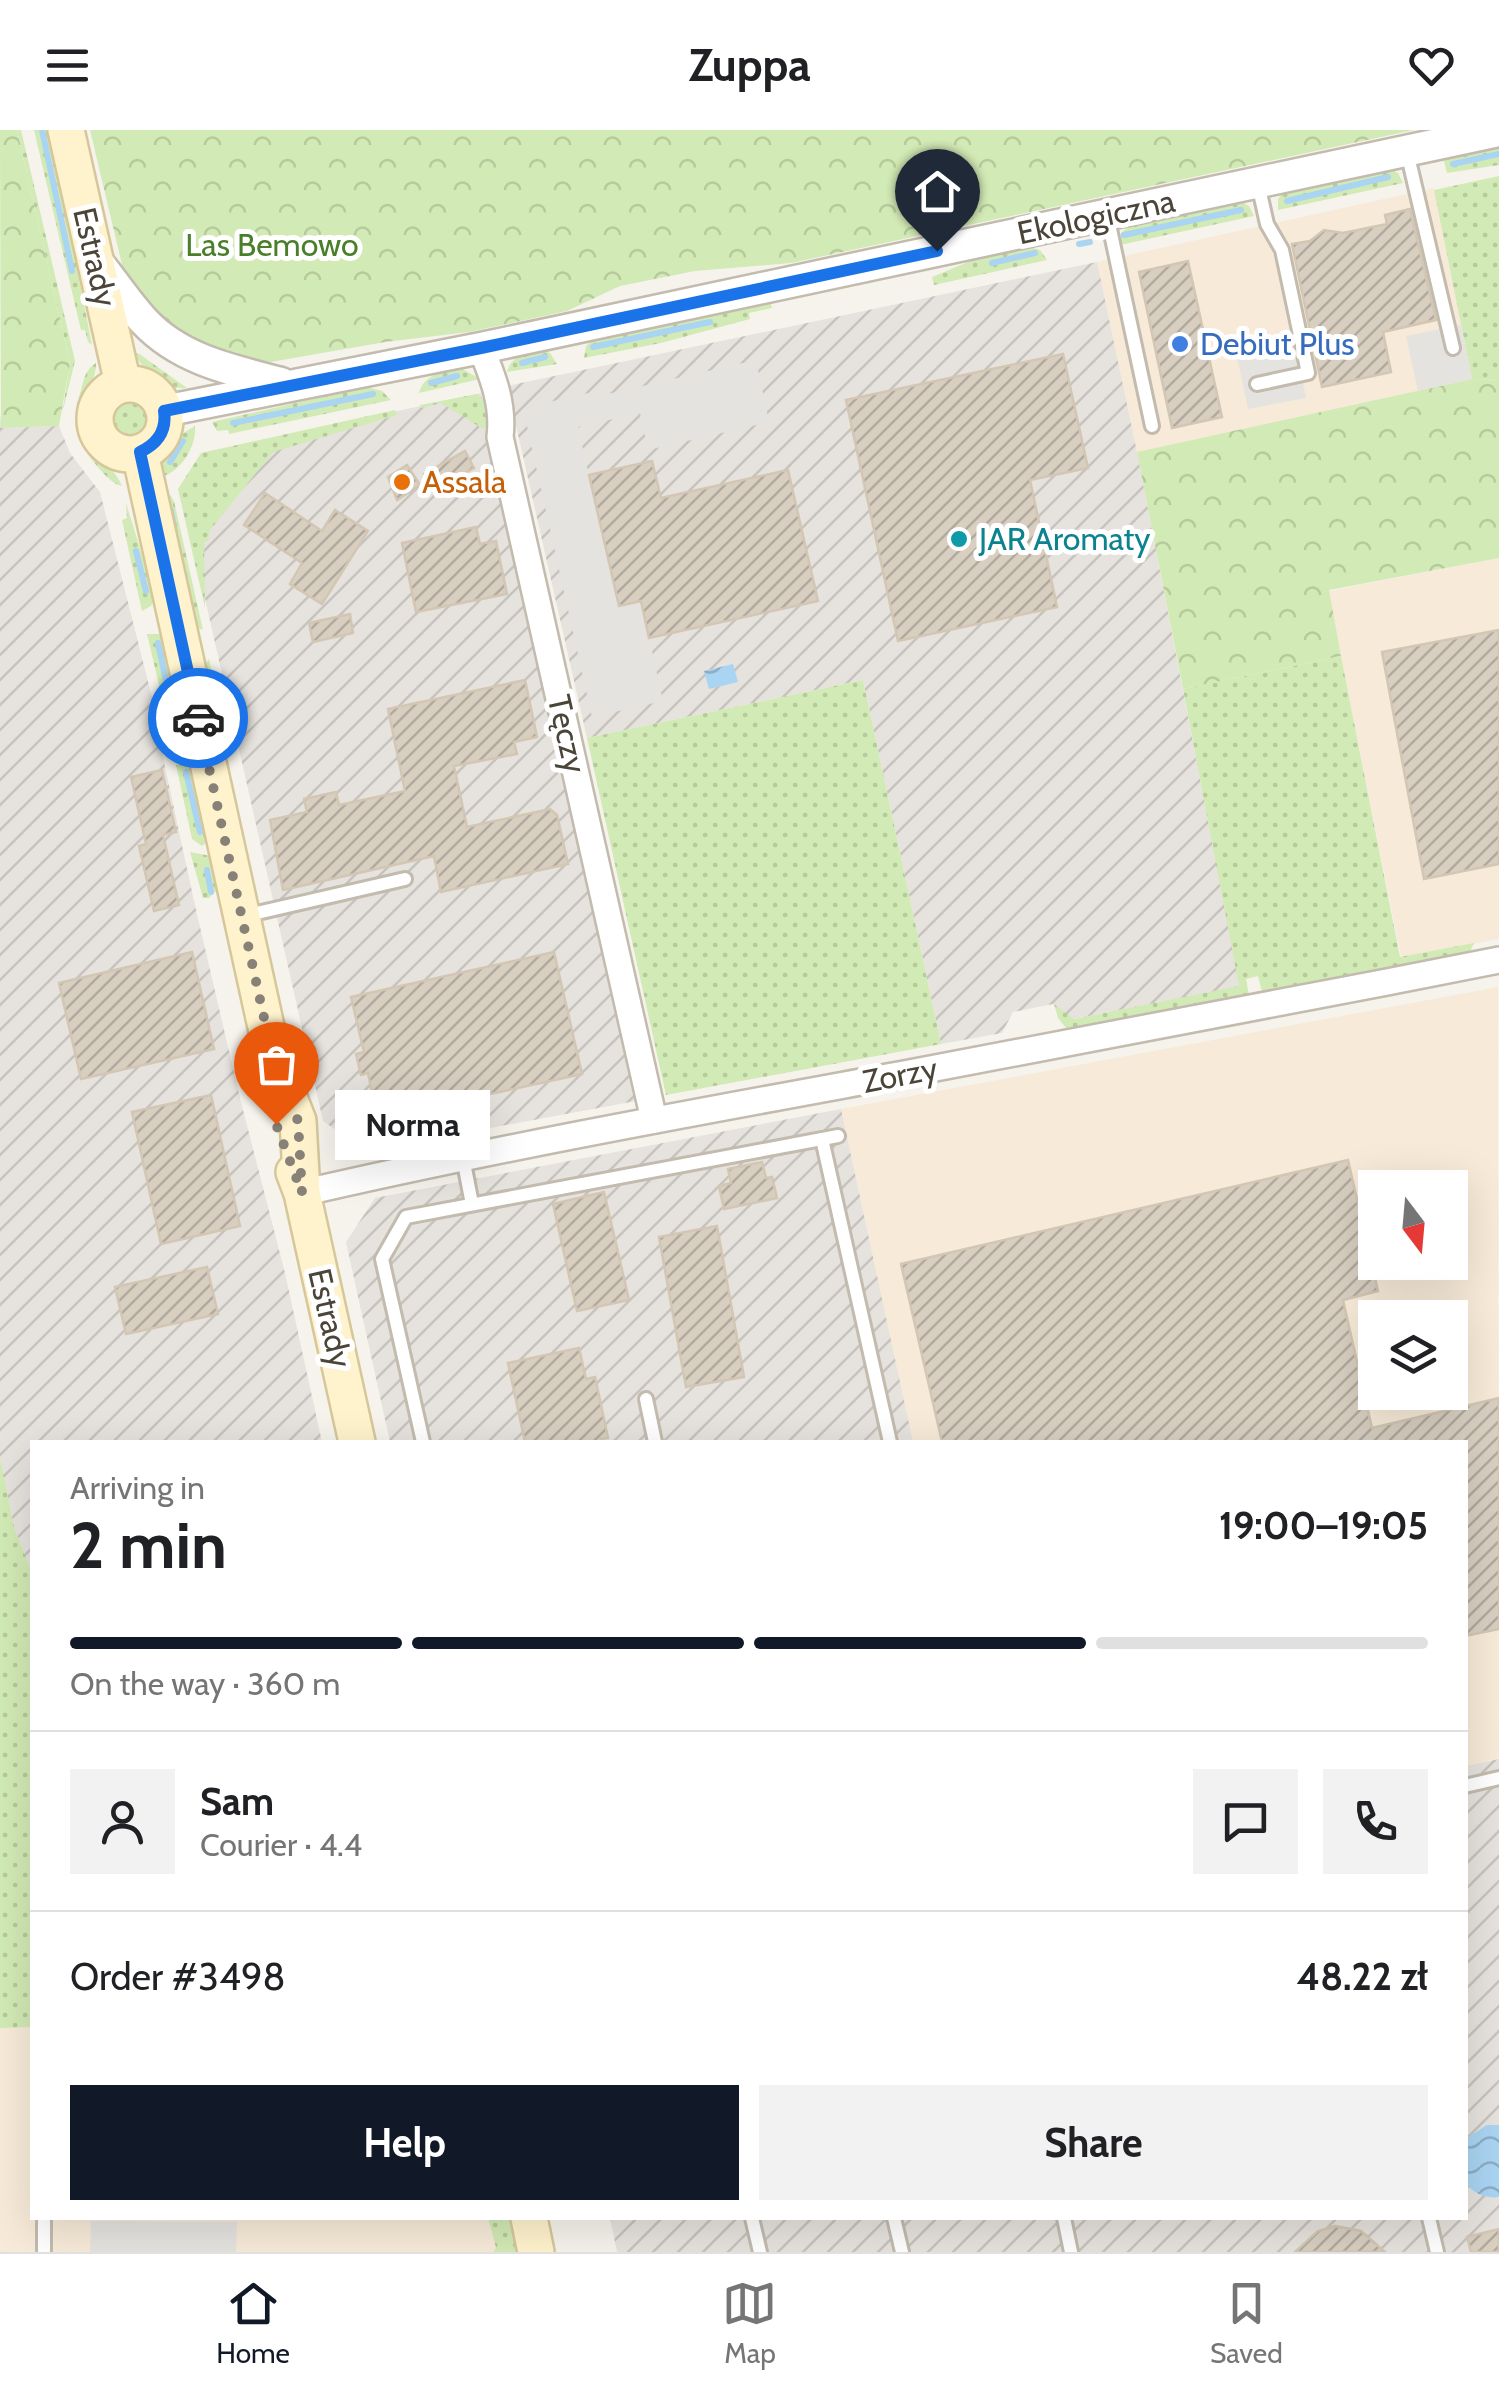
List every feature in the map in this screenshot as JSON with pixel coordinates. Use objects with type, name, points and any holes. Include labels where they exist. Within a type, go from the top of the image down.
[{"type":"main road","name":"Estrady","points":[[66,130],[123,384]]},
{"type":"main road","points":[[123,384],[146,387],[156,394],[164,411],[159,439],[140,452],[126,454],[112,449],[96,427],[95,413],[100,400],[123,384]]},
{"type":"main road","name":"Estrady","points":[[140,452],[272,1054],[298,1121],[302,1193],[357,1440]]},
{"type":"main road","points":[[529,2220],[536,2252]]},
{"type":"street","name":"Ekologiczna","points":[[164,411],[481,348],[1499,132]]},
{"type":"street","points":[[95,259],[144,321],[168,342],[208,364],[289,385]]},
{"type":"street","name":"Tęczy","points":[[481,348],[503,417],[503,451],[654,1120]]},
{"type":"street","name":"Zorzy","points":[[302,1193],[654,1120],[1499,960]]},
{"type":"lane","points":[[1408,152],[1453,348]]},
{"type":"lane","points":[[1257,384],[1308,372],[1282,250],[1267,224],[1258,182]]},
{"type":"lane","points":[[1107,214],[1152,426]]},
{"type":"lane","points":[[242,916],[405,879]]},
{"type":"lane","points":[[423,1440],[382,1259],[406,1217],[838,1136]]},
{"type":"lane","points":[[822,1139],[890,1440]]},
{"type":"lane","points":[[462,1158],[472,1204]]},
{"type":"lane","points":[[646,1399],[655,1440]]},
{"type":"lane","points":[[1468,1785],[1499,1778]]},
{"type":"lane","points":[[44,2220],[44,2252]]},
{"type":"lane","points":[[752,2220],[760,2252]]},
{"type":"lane","points":[[894,2220],[902,2252]]},
{"type":"lane","points":[[1064,2220],[1071,2252]]},
{"type":"lane","points":[[1429,2220],[1437,2252]]},
{"type":"shaded area","points":[[1434,188],[1472,379],[1137,452],[1097,262]]},
{"type":"shaded area","points":[[1097,262],[1240,987],[1073,1019],[1053,1004],[1013,1012],[1002,1033],[941,1044],[863,680],[587,738],[507,386]]},
{"type":"shaded area","points":[[1461,325],[1472,379],[1418,391],[1406,336]]},
{"type":"shaded area","points":[[1295,344],[1306,398],[1248,409],[1237,357]]},
{"type":"shaded area","points":[[756,360],[769,422],[648,450],[640,413],[578,427],[618,605],[641,601],[663,701],[592,717],[523,408],[597,391],[599,396]]},
{"type":"shaded area","points":[[481,393],[636,1101],[366,1151],[323,1121],[180,488],[203,453]]},
{"type":"shaded area","points":[[0,414],[2,428],[59,426],[70,453],[100,492],[157,717],[196,910],[322,1440],[30,1440],[30,1568],[14,1527],[0,1457]]},
{"type":"shaded area","points":[[1499,558],[1499,939],[1401,957],[1328,591]]},
{"type":"shaded area","points":[[1498,987],[1499,1758],[1468,1765],[1468,1440],[913,1440],[841,1109]]},
{"type":"shaded area","points":[[841,1109],[913,1440],[390,1440],[346,1242],[375,1198]]},
{"type":"shaded area","points":[[0,1457],[30,1566],[30,2220],[489,2220],[496,2248],[493,2252],[0,2252]]},
{"type":"shaded area","points":[[1499,1759],[1499,2252],[617,2252],[610,2220],[1468,2220],[1468,1765]]},
{"type":"shaded area","points":[[91,2221],[237,2222],[236,2252],[90,2252]]},
{"type":"green space","points":[[0,130],[17,130],[70,363],[59,426],[1,428]]},
{"type":"green space","points":[[17,130],[21,130],[75,361],[62,414],[70,363]]},
{"type":"green space","points":[[34,130],[50,130],[92,345],[85,330],[81,330]]},
{"type":"green space","name":"Las Bemowo","points":[[90,130],[1414,130],[791,263],[695,271],[620,286],[567,311],[469,332],[271,362],[224,355],[180,337],[149,311],[123,269]]},
{"type":"green space","points":[[1499,146],[1499,165],[1447,173],[1447,157]]},
{"type":"green space","points":[[1391,169],[1403,183],[1278,210],[1278,199],[1284,191]]},
{"type":"green space","points":[[1499,176],[1499,380],[1472,379],[1434,190]]},
{"type":"green space","points":[[1240,201],[1249,206],[1254,216],[1120,245],[1121,233],[1130,225]]},
{"type":"green space","points":[[1027,246],[1040,250],[1047,260],[934,285],[932,277],[980,257]]},
{"type":"green space","points":[[770,301],[772,308],[749,313],[750,319],[661,343],[584,358],[586,346],[593,340]]},
{"type":"green space","points":[[541,350],[550,353],[557,364],[507,372],[516,358]]},
{"type":"green space","points":[[134,353],[187,388],[170,386],[156,378]]},
{"type":"green space","points":[[96,363],[80,407],[79,426],[88,445],[122,486],[97,466],[77,430],[76,412],[83,382]]},
{"type":"green space","points":[[461,368],[480,379],[419,393],[430,377]]},
{"type":"green space","points":[[1472,379],[1499,380],[1499,558],[1329,590],[1341,656],[1183,689],[1137,452]]},
{"type":"green space","points":[[367,387],[382,391],[391,400],[229,434],[228,430],[217,431],[212,422]]},
{"type":"green space","points":[[477,394],[483,399],[489,422],[483,429],[441,403],[421,408],[420,405]]},
{"type":"green space","points":[[130,397],[145,403],[151,418],[145,433],[130,439],[115,433],[109,418],[115,403]]},
{"type":"green space","points":[[395,410],[397,415],[273,452],[204,542],[205,608],[178,489],[201,453]]},
{"type":"green space","points":[[195,426],[186,458],[174,471],[159,477],[170,447]]},
{"type":"green space","points":[[164,495],[170,495],[174,501],[203,630],[194,626]]},
{"type":"green space","points":[[126,503],[155,597],[151,606],[142,611],[122,520],[127,518]]},
{"type":"green space","points":[[147,634],[159,634],[163,639],[183,729],[172,740]]},
{"type":"green space","points":[[1341,656],[1400,957],[1474,943],[1469,954],[1269,995],[1262,992],[1258,976],[1246,979],[1249,995],[1244,998],[1066,1028],[1054,1004],[1074,1019],[1239,986],[1183,689]]},
{"type":"green space","points":[[209,659],[225,746],[207,705],[202,669]]},
{"type":"green space","points":[[863,680],[941,1044],[666,1095],[587,738]]},
{"type":"green space","points":[[176,765],[186,765],[193,773],[208,841],[202,846],[192,839]]},
{"type":"green space","points":[[190,852],[211,856],[219,888],[209,898],[203,898]]},
{"type":"green space","points":[[0,1457],[14,1527],[30,1568],[30,2027],[0,2028]]},
{"type":"green space","points":[[489,2220],[514,2220],[522,2252],[493,2252],[496,2248]]},
{"type":"water","points":[[733,664],[738,682],[709,689],[704,671]]},
{"type":"water","points":[[1487,2125],[1499,2125],[1499,2197],[1480,2194],[1468,2186],[1468,2137]]},
{"type":"building","points":[[1410,209],[1436,320],[1383,332],[1391,372],[1322,387],[1292,244],[1310,241],[1324,230],[1343,233],[1387,224],[1385,215]]},
{"type":"building","name":"Debiut Plus","points":[[1188,261],[1222,417],[1172,428],[1139,272]]},
{"type":"building","name":"JAR Aromaty","points":[[1063,354],[1088,468],[1030,480],[1057,607],[898,641],[846,400]]},
{"type":"building","points":[[465,451],[474,468],[433,491],[424,474]]},
{"type":"building","points":[[652,461],[661,498],[788,470],[818,601],[649,638],[641,601],[619,606],[589,475]]},
{"type":"building","name":"Assala","points":[[407,465],[420,485],[397,500],[388,477]]},
{"type":"building","points":[[265,493],[322,531],[335,510],[368,531],[322,604],[290,584],[302,563],[244,525]]},
{"type":"building","points":[[476,527],[480,544],[496,541],[507,594],[416,612],[402,543]]},
{"type":"building","points":[[350,614],[353,633],[313,642],[309,623]]},
{"type":"building","points":[[1499,630],[1499,864],[1424,879],[1382,652]]},
{"type":"building","points":[[525,680],[537,737],[514,742],[517,754],[454,766],[467,827],[550,809],[557,815],[568,864],[441,892],[434,856],[283,890],[270,820],[307,812],[304,799],[336,792],[339,805],[405,791],[388,709]]},
{"type":"building","points":[[162,770],[176,832],[163,835],[179,905],[154,911],[139,846],[146,844],[131,777]]},
{"type":"building","points":[[192,952],[214,1049],[81,1079],[59,983]]},
{"type":"building","points":[[554,952],[582,1074],[385,1117],[376,1112],[368,1073],[361,1075],[356,1054],[364,1052],[351,997]]},
{"type":"building","points":[[211,1095],[240,1226],[161,1244],[132,1112]]},
{"type":"building","points":[[1348,1160],[1358,1204],[1358,1280],[1375,1280],[1378,1291],[1343,1300],[1358,1366],[1358,1410],[1368,1410],[1372,1428],[1448,1410],[1468,1410],[1468,1405],[1499,1398],[1499,1629],[1468,1635],[1468,1440],[942,1440],[901,1264]]},
{"type":"building","points":[[762,1162],[766,1178],[772,1177],[777,1198],[724,1209],[719,1186],[731,1183],[728,1169]]},
{"type":"building","points":[[604,1192],[629,1300],[577,1311],[553,1204]]},
{"type":"building","points":[[717,1226],[744,1377],[686,1387],[659,1237]]},
{"type":"building","points":[[207,1267],[218,1314],[126,1334],[115,1287]]},
{"type":"building","points":[[579,1348],[586,1379],[595,1377],[608,1438],[525,1440],[508,1363]]},
{"type":"building","points":[[1335,2226],[1361,2231],[1385,2252],[1295,2252],[1318,2231]]},
{"type":"building","points":[[1499,2229],[1499,2252],[1471,2252],[1467,2237]]},
{"type":"waterway","points":[[42,130],[72,271]]},
{"type":"waterway","points":[[1453,164],[1499,154]]},
{"type":"waterway","points":[[1287,201],[1388,177]]},
{"type":"waterway","points":[[1124,235],[1241,210]]},
{"type":"waterway","points":[[1079,244],[1090,242]]},
{"type":"waterway","points":[[992,263],[1035,253]]},
{"type":"waterway","points":[[593,347],[710,322]]},
{"type":"waterway","points":[[522,363],[545,357]]},
{"type":"waterway","points":[[431,383],[457,376]]},
{"type":"waterway","points":[[233,423],[373,394]]},
{"type":"waterway","points":[[170,462],[183,441]]},
{"type":"waterway","points":[[171,510],[175,533]]},
{"type":"waterway","points":[[136,551],[146,591]]},
{"type":"waterway","points":[[158,643],[176,727]]},
{"type":"waterway","points":[[208,685],[214,700]]},
{"type":"waterway","points":[[186,772],[200,832]]},
{"type":"waterway","points":[[207,870],[211,892]]},
{"type":"way so far","points":[[198,718],[272,1054],[298,1121],[302,1193],[276,1124]]},
{"type":"place","name":"Debiut Plus","points":[[1180,344]]},
{"type":"place","name":"Assala","points":[[402,482]]},
{"type":"place","name":"JAR Aromaty","points":[[959,539]]},
{"type":"place","name":"Norma","points":[[276,1124]]},
{"type":"route","points":[[198,718],[140,452],[159,439],[166,419],[164,411],[937,251]]}]
